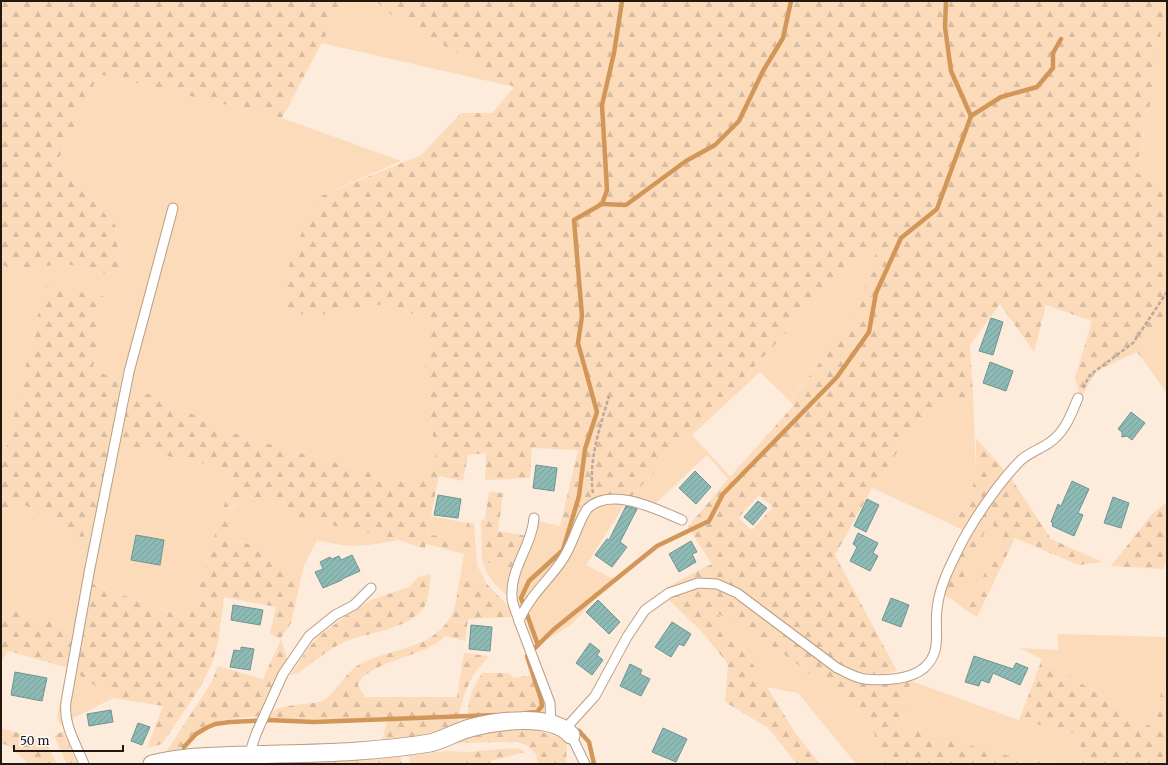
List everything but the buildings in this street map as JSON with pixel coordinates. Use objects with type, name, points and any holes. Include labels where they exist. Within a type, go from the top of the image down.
[{"type":"street","points":[[152,764],[188,757],[227,760],[249,755],[391,749],[433,742],[468,729],[493,723],[528,722],[562,729]]},
{"type":"lane","points":[[84,764],[68,727],[66,702],[89,573],[129,372],[173,208]]},
{"type":"lane","points":[[562,729],[583,712],[596,696],[627,637],[645,610],[669,593],[698,583],[717,584],[737,593],[837,668],[850,675],[864,679],[879,679],[900,677],[922,670],[933,658],[936,651],[938,633],[937,609],[946,576],[957,550],[983,507],[1021,461],[1059,435],[1065,427],[1078,398]]},
{"type":"lane","points":[[519,621],[522,613],[538,591],[562,562],[589,506],[605,501],[634,501],[682,520]]},
{"type":"lane","points":[[534,518],[526,545],[514,574],[512,599],[550,703],[562,729],[585,764]]},
{"type":"lane","points":[[249,755],[258,730],[283,674],[309,636],[335,615],[354,605],[371,588]]},
{"type":"path","points":[[1078,398],[1090,375],[1133,343],[1167,292]]},
{"type":"path","points":[[594,504],[592,489],[593,463],[597,438],[609,396]]},
{"type":"green space","points":[[1,1],[344,1],[282,118],[99,74],[57,162],[116,226],[120,277],[67,264],[11,269],[1,264]]},
{"type":"green space","points":[[344,1],[376,1],[389,13],[514,87],[321,43]]},
{"type":"green space","points":[[376,1],[1165,1],[1154,85],[1136,172],[1167,193],[1167,329],[1151,327],[1141,357],[1137,352],[1096,371],[1081,398],[1075,378],[1092,321],[1046,305],[1034,352],[1000,304],[970,345],[973,395],[928,409],[872,488],[835,555],[897,671],[883,674],[863,673],[844,667],[827,657],[738,590],[703,580],[643,608],[667,588],[712,564],[688,527],[728,479],[794,405],[793,397],[856,316],[876,252],[864,250],[631,497],[603,497],[587,502],[572,529],[560,526],[578,450],[532,448],[530,478],[485,480],[486,453],[468,455],[463,481],[439,476],[427,534],[464,541],[467,523],[474,523],[476,550],[464,554],[426,544],[425,549],[399,540],[285,515],[282,498],[246,497],[228,509],[228,535],[259,549],[301,579],[291,623],[281,638],[288,662],[261,716],[215,722],[204,726],[195,732],[188,740],[184,751],[166,752],[211,683],[218,666],[263,679],[281,639],[270,634],[276,607],[224,597],[218,642],[212,664],[199,689],[162,744],[147,748],[163,706],[113,698],[69,668],[8,651],[1,662],[1,607],[80,630],[90,583],[189,619],[235,470],[124,447],[83,538],[23,504],[1,510],[1,470],[45,286],[103,296],[93,369],[241,436],[419,486],[436,460],[425,366],[428,321],[390,303],[313,316],[283,310],[291,254],[321,196],[421,155],[461,113],[492,113],[514,87],[389,13]],"holes":[[[759,495],[773,507],[752,530],[738,518]]]},
{"type":"green space","points":[[1165,1],[1167,1],[1167,193],[1136,173],[1154,85]]},
{"type":"green space","points":[[99,74],[282,118],[401,161],[321,196],[283,310],[313,316],[390,303],[428,321],[425,366],[436,460],[419,486],[241,436],[93,369],[103,296],[45,287],[1,470],[1,264],[11,269],[67,264],[120,277],[116,226],[57,162]]},
{"type":"green space","points":[[864,250],[876,252],[857,316],[793,396],[794,405],[760,372],[692,435],[731,477],[728,479],[707,455],[655,504],[631,497]]},
{"type":"green space","points":[[1151,327],[1167,329],[1167,393],[1141,357]]},
{"type":"green space","points":[[973,395],[976,471],[972,490],[953,525],[872,488],[928,409]]},
{"type":"green space","points":[[976,438],[1007,473],[965,531],[953,525],[972,490],[976,471]]},
{"type":"green space","points":[[124,447],[235,470],[189,619],[91,583],[80,630],[1,607],[1,510],[23,504],[83,538]]},
{"type":"green space","points":[[1011,478],[1051,539],[1102,562],[1079,565],[1015,538],[977,617],[966,610],[1005,533],[989,523],[953,600],[943,595],[953,567],[985,508]]},
{"type":"green space","points":[[489,492],[503,493],[498,531],[527,536],[511,572],[482,560],[481,520],[485,519]]},
{"type":"green space","points":[[246,497],[282,498],[285,515],[399,540],[377,544],[349,546],[317,540],[304,566],[301,579],[259,549],[228,535],[228,510]]},
{"type":"green space","points":[[627,501],[586,565],[614,579],[571,625],[535,647],[528,627],[527,615],[535,601],[570,558],[588,513],[599,504]]},
{"type":"green space","points":[[1167,502],[1167,556],[1164,569],[1111,566],[1153,513]]},
{"type":"green space","points":[[431,516],[467,523],[464,541],[427,534]]},
{"type":"green space","points":[[539,521],[572,529],[565,551],[520,613],[516,604],[515,589]]},
{"type":"green space","points":[[989,522],[1005,533],[966,610],[953,600]]},
{"type":"green space","points":[[476,550],[477,565],[487,584],[460,577],[464,554]]},
{"type":"green space","points":[[482,560],[511,572],[510,598],[496,586],[489,577]]},
{"type":"green space","points":[[431,574],[427,601],[422,610],[413,618],[403,624],[344,642],[326,652],[298,673],[290,675],[307,650],[319,636],[355,609],[371,600],[409,587],[418,577]]},
{"type":"green space","points":[[460,577],[487,584],[511,609],[512,617],[468,619],[465,641],[445,636],[425,649],[373,670],[364,677],[358,685],[365,697],[457,697],[464,653],[489,656],[469,683],[459,715],[316,720],[268,718],[277,709],[324,700],[355,667],[372,659],[421,642],[442,629],[452,614]]},
{"type":"green space","points":[[702,586],[721,591],[738,600],[829,667],[854,680],[904,679],[911,681],[899,726],[1009,756],[1055,764],[885,764],[869,719],[777,649],[717,613],[745,651],[796,734],[820,764],[797,764],[768,728],[725,702],[728,664],[702,632],[668,599],[686,590]]},
{"type":"green space","points":[[716,612],[777,649],[869,719],[885,764],[856,764],[798,693],[767,687],[745,651]]},
{"type":"green space","points":[[1058,634],[1167,637],[1167,656],[1155,729],[1042,659],[1019,648],[1058,650]]},
{"type":"green space","points":[[1167,656],[1167,764],[1081,764],[1080,735],[1019,720],[1042,659],[1155,729]]},
{"type":"green space","points":[[69,668],[113,698],[60,725],[57,716]]},
{"type":"green space","points":[[482,673],[508,673],[514,678],[532,675],[541,688],[543,694],[545,705],[543,715],[468,721],[468,707],[471,696],[475,684]]},
{"type":"green space","points":[[911,681],[1019,720],[1080,735],[1081,764],[1058,763],[1011,756],[899,726]]},
{"type":"green space","points":[[458,719],[460,727],[446,732],[381,744],[387,721]]},
{"type":"green space","points":[[1,728],[45,740],[57,764],[29,764],[11,747],[1,743]]},
{"type":"green space","points":[[490,729],[533,729],[567,740],[566,764],[538,764],[536,754],[526,745],[518,742],[452,743]]},
{"type":"green space","points":[[63,731],[77,764],[67,764],[54,736]]},
{"type":"green space","points":[[512,748],[520,749],[525,752],[491,761],[488,764],[461,764],[468,752]]},
{"type":"green space","points":[[445,751],[468,752],[461,764],[410,764],[409,756]]},
{"type":"green space","points":[[400,754],[402,764],[232,763]]},
{"type":"waterway","points":[[538,645],[521,598],[529,581],[563,550],[579,496],[585,449],[597,412],[578,343],[582,316],[574,220],[602,204],[607,190],[602,105],[614,53],[622,1]]},
{"type":"waterway","points":[[602,204],[626,205],[686,161],[715,145],[739,121],[763,71],[783,38],[791,1]]},
{"type":"waterway","points":[[526,713],[537,712],[542,706],[527,656],[553,630],[657,546],[709,521],[723,494],[837,377],[869,332],[876,293],[901,238],[937,209],[971,116],[951,71],[945,27],[946,1]]},
{"type":"waterway","points":[[971,116],[1001,97],[1037,87],[1053,68],[1053,53],[1061,39]]},
{"type":"waterway","points":[[184,747],[196,734],[206,728],[215,724],[230,722],[268,720],[314,722],[495,715]]},
{"type":"waterway","points":[[579,731],[589,742],[594,764]]}]
